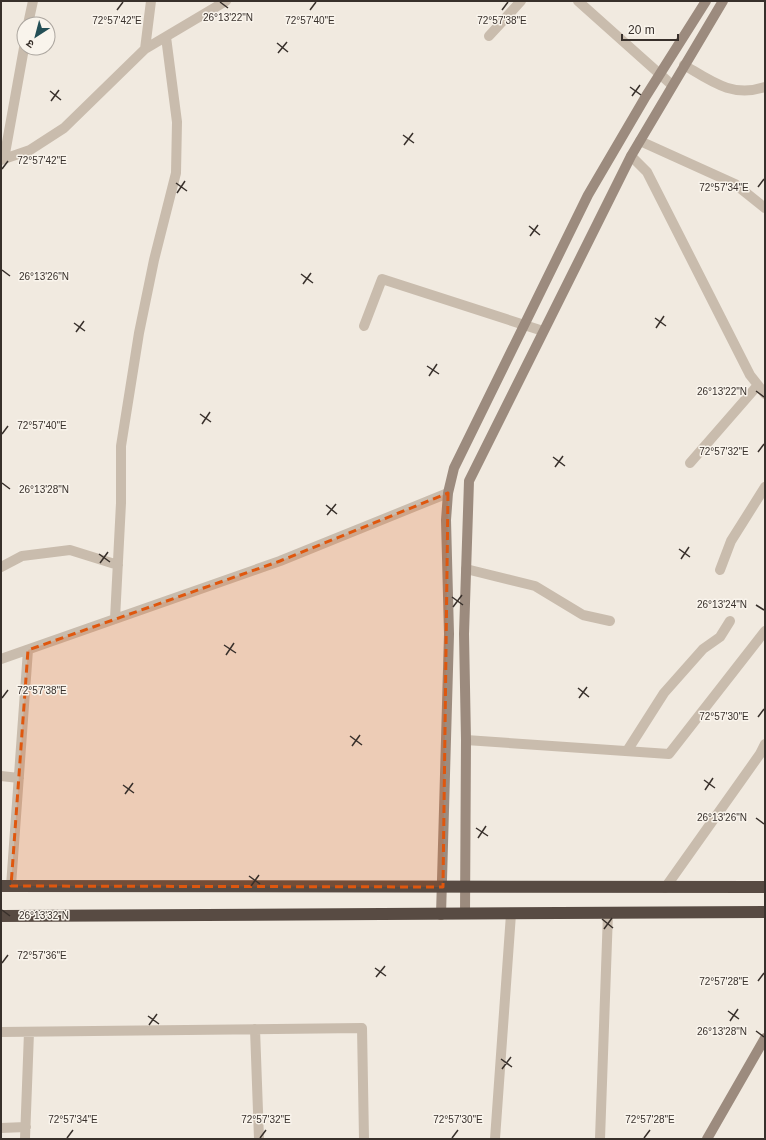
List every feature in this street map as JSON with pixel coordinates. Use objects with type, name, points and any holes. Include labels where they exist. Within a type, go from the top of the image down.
[{"type":"highway","points":[[6,886],[765,887]]},
{"type":"highway","points":[[1,916],[441,915],[765,912]]},
{"type":"street","points":[[30,16],[33,1]]},
{"type":"street","points":[[145,49],[151,1]]},
{"type":"street","points":[[22,56],[3,159],[30,150],[64,128],[145,49],[226,1]]},
{"type":"street","points":[[489,36],[521,1]]},
{"type":"street","points":[[578,1],[672,85]]},
{"type":"street","points":[[441,915],[443,887],[448,641],[446,520],[448,493],[454,468],[526,325],[588,195],[613,150],[706,1]]},
{"type":"street","points":[[465,914],[466,740],[464,634],[470,481],[631,156],[723,1]]},
{"type":"street","points":[[115,619],[121,503],[121,446],[128,393],[154,260],[176,173],[177,122],[166,37]]},
{"type":"street","points":[[684,65],[723,88],[737,90],[765,86]]},
{"type":"street","points":[[640,141],[735,184],[765,208]]},
{"type":"street","points":[[631,156],[647,172],[750,376],[765,394]]},
{"type":"street","points":[[364,326],[382,279],[544,331]]},
{"type":"street","points":[[690,463],[758,386]]},
{"type":"street","points":[[720,570],[731,541],[765,487]]},
{"type":"street","points":[[1,659],[280,561],[448,493]]},
{"type":"street","points":[[1,567],[22,556],[70,550],[118,565]]},
{"type":"street","points":[[466,569],[535,586],[583,615],[610,621]]},
{"type":"street","points":[[626,751],[664,694],[703,649],[720,637],[730,621]]},
{"type":"street","points":[[466,740],[669,754],[765,632]]},
{"type":"street","points":[[6,886],[19,778],[28,650]]},
{"type":"street","points":[[665,888],[760,754],[765,744]]},
{"type":"street","points":[[1,776],[19,778]]},
{"type":"street","points":[[600,1139],[608,913]]},
{"type":"street","points":[[495,1139],[511,914]]},
{"type":"street","points":[[1,1032],[362,1028],[364,1139]]},
{"type":"street","points":[[255,1029],[259,1139]]},
{"type":"street","points":[[24,1139],[26,1127],[29,1032]]},
{"type":"street","points":[[707,1139],[765,1038]]},
{"type":"street","points":[[1,1128],[26,1127]]},
{"type":"highlighted area","points":[[448,493],[443,887],[11,886],[28,650],[280,561]]}]
